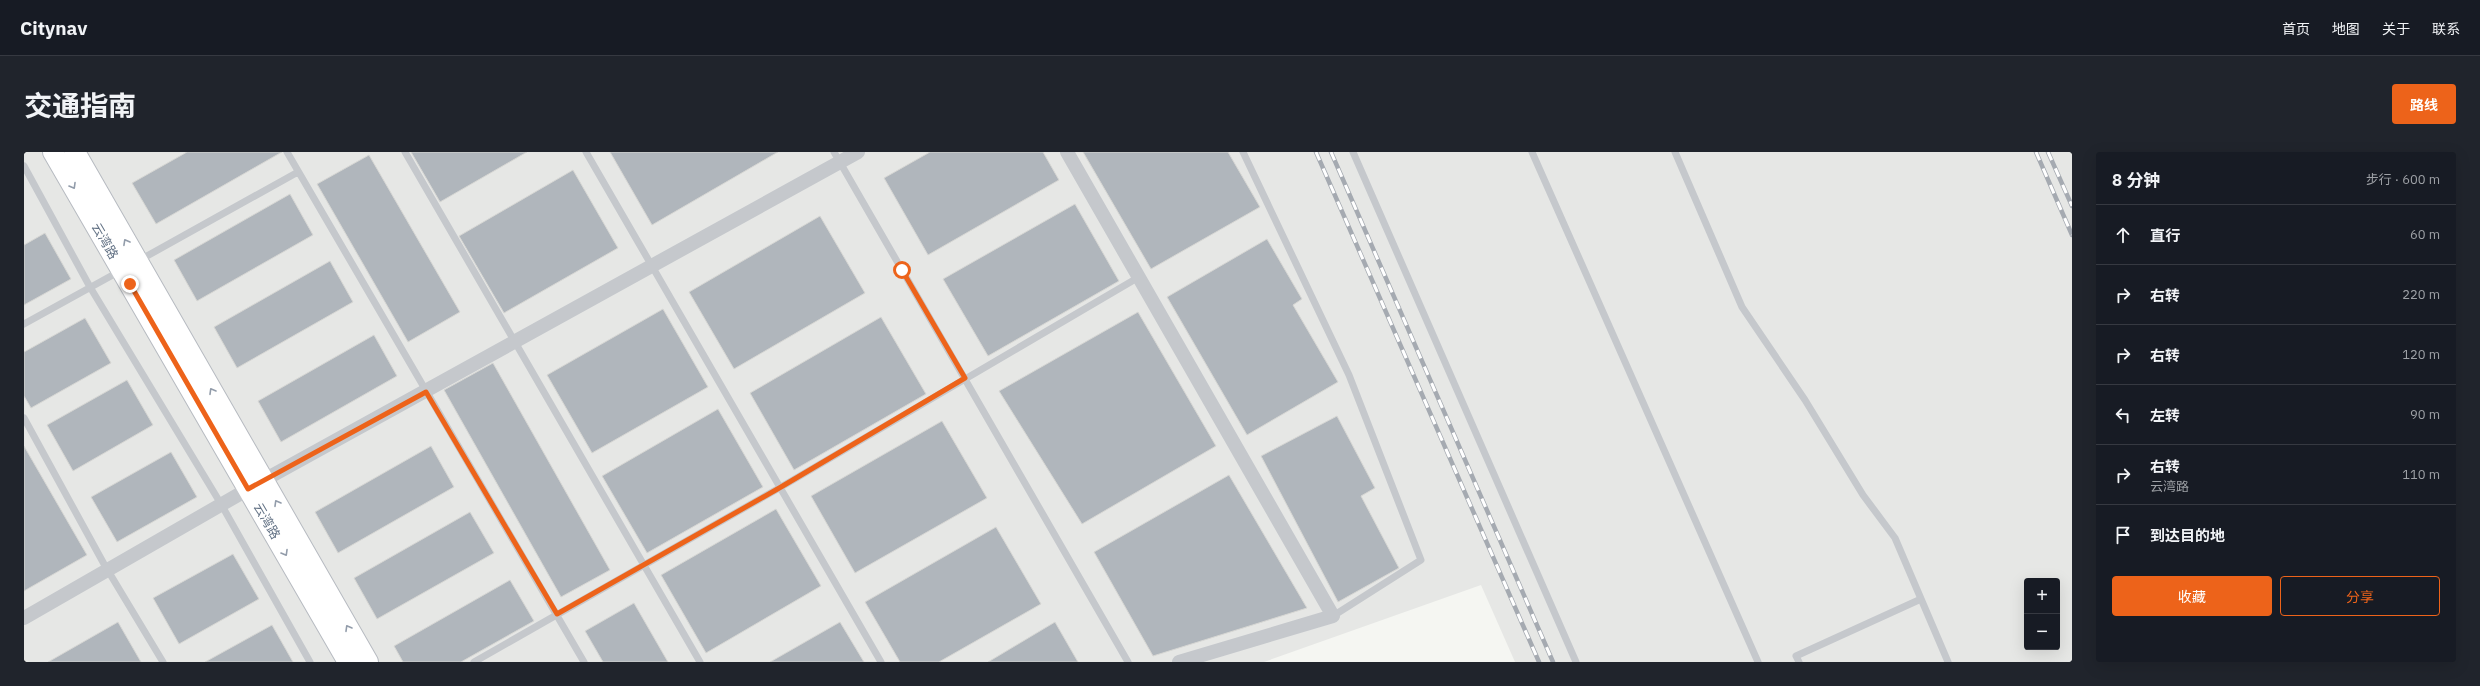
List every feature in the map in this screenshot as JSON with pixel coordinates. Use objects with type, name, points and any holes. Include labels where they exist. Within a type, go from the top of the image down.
[{"type":"main road","name":"云湾路","points":[[53,152],[129,266],[256,484],[368,662]]},
{"type":"main road","name":"云湾路","points":[[75,152],[129,266]]},
{"type":"main road","name":"云湾路","points":[[256,484],[348,662]]},
{"type":"street","points":[[26,613],[109,569],[256,484],[426,392],[652,265],[837,157],[858,152]]},
{"type":"street","points":[[1068,152],[1333,616],[1179,662]]},
{"type":"lane","points":[[287,152],[584,662]]},
{"type":"lane","points":[[405,152],[700,662]]},
{"type":"lane","points":[[586,152],[881,662]]},
{"type":"lane","points":[[1243,152],[1349,375],[1421,560],[1333,616]]},
{"type":"lane","points":[[1353,152],[1576,662]]},
{"type":"lane","points":[[1532,152],[1758,662]]},
{"type":"lane","points":[[1675,152],[1742,307],[1805,400],[1863,496],[1895,538],[1948,662]]},
{"type":"lane","points":[[837,157],[1128,662]]},
{"type":"lane","points":[[24,166],[90,288],[221,504],[310,662]]},
{"type":"lane","points":[[24,324],[298,172]]},
{"type":"lane","points":[[474,662],[643,564],[781,487],[1139,277]]},
{"type":"lane","points":[[24,418],[163,662]]},
{"type":"lane","points":[[1799,662],[1796,656],[1921,599]]},
{"type":"shaded area","points":[[24,152],[2072,152],[2072,662],[1515,662],[1481,585],[1264,662],[24,662]]},
{"type":"building","points":[[187,152],[282,152],[156,224],[132,183]]},
{"type":"building","points":[[411,152],[527,152],[440,202]]},
{"type":"building","points":[[610,152],[778,152],[652,225]]},
{"type":"building","points":[[930,152],[1043,152],[1059,180],[928,255],[884,178]]},
{"type":"building","points":[[1083,152],[1228,152],[1260,207],[1151,269]]},
{"type":"building","points":[[369,155],[460,312],[408,342],[317,184]]},
{"type":"building","points":[[573,170],[618,248],[504,313],[459,236]]},
{"type":"building","points":[[290,194],[313,235],[197,301],[174,260]]},
{"type":"building","points":[[1075,204],[1119,281],[988,356],[943,279]]},
{"type":"building","points":[[820,216],[865,293],[734,369],[689,292]]},
{"type":"building","points":[[45,233],[71,279],[24,305],[24,245]]},
{"type":"building","points":[[1267,239],[1302,299],[1293,305],[1338,382],[1247,435],[1167,297]]},
{"type":"building","points":[[330,261],[353,302],[237,368],[214,327]]},
{"type":"building","points":[[663,309],[708,387],[592,453],[547,375]]},
{"type":"building","points":[[1138,312],[1216,446],[1082,524],[999,391]]},
{"type":"building","points":[[881,317],[926,394],[794,470],[750,393]]},
{"type":"building","points":[[85,318],[111,363],[31,408],[24,396],[24,352]]},
{"type":"building","points":[[374,335],[397,376],[281,442],[258,401]]},
{"type":"building","points":[[493,363],[610,570],[561,597],[444,390]]},
{"type":"building","points":[[127,380],[153,425],[73,471],[47,425]]},
{"type":"building","points":[[718,409],[763,487],[647,553],[602,476]]},
{"type":"building","points":[[1337,416],[1375,488],[1361,496],[1399,568],[1338,602],[1261,456]]},
{"type":"building","points":[[942,421],[987,498],[855,573],[811,496]]},
{"type":"building","points":[[24,446],[87,555],[24,591]]},
{"type":"building","points":[[431,446],[454,487],[338,553],[315,512]]},
{"type":"building","points":[[171,452],[197,497],[117,542],[91,497]]},
{"type":"building","points":[[1229,475],[1307,608],[1153,656],[1094,552]]},
{"type":"building","points":[[776,509],[821,586],[706,653],[661,575]]},
{"type":"building","points":[[470,512],[494,553],[377,619],[354,578]]},
{"type":"building","points":[[996,527],[1041,604],[939,662],[900,662],[865,602]]},
{"type":"building","points":[[233,554],[259,599],[179,644],[153,598]]},
{"type":"building","points":[[510,580],[534,621],[461,662],[403,662],[394,646]]},
{"type":"building","points":[[634,603],[668,662],[603,662],[585,631]]},
{"type":"building","points":[[118,622],[141,662],[48,662]]},
{"type":"building","points":[[840,622],[864,662],[770,662]]},
{"type":"building","points":[[1055,622],[1078,662],[988,662]]},
{"type":"building","points":[[272,625],[293,662],[205,662]]},
{"type":"railway","points":[[1316,152],[1539,662]]},
{"type":"railway","points":[[1331,152],[1553,662]]},
{"type":"railway","points":[[2036,152],[2072,235]]},
{"type":"railway","points":[[2048,152],[2072,206]]},
{"type":"route","points":[[130,284],[248,489],[426,392],[557,614],[781,487],[965,378],[902,270]]}]
